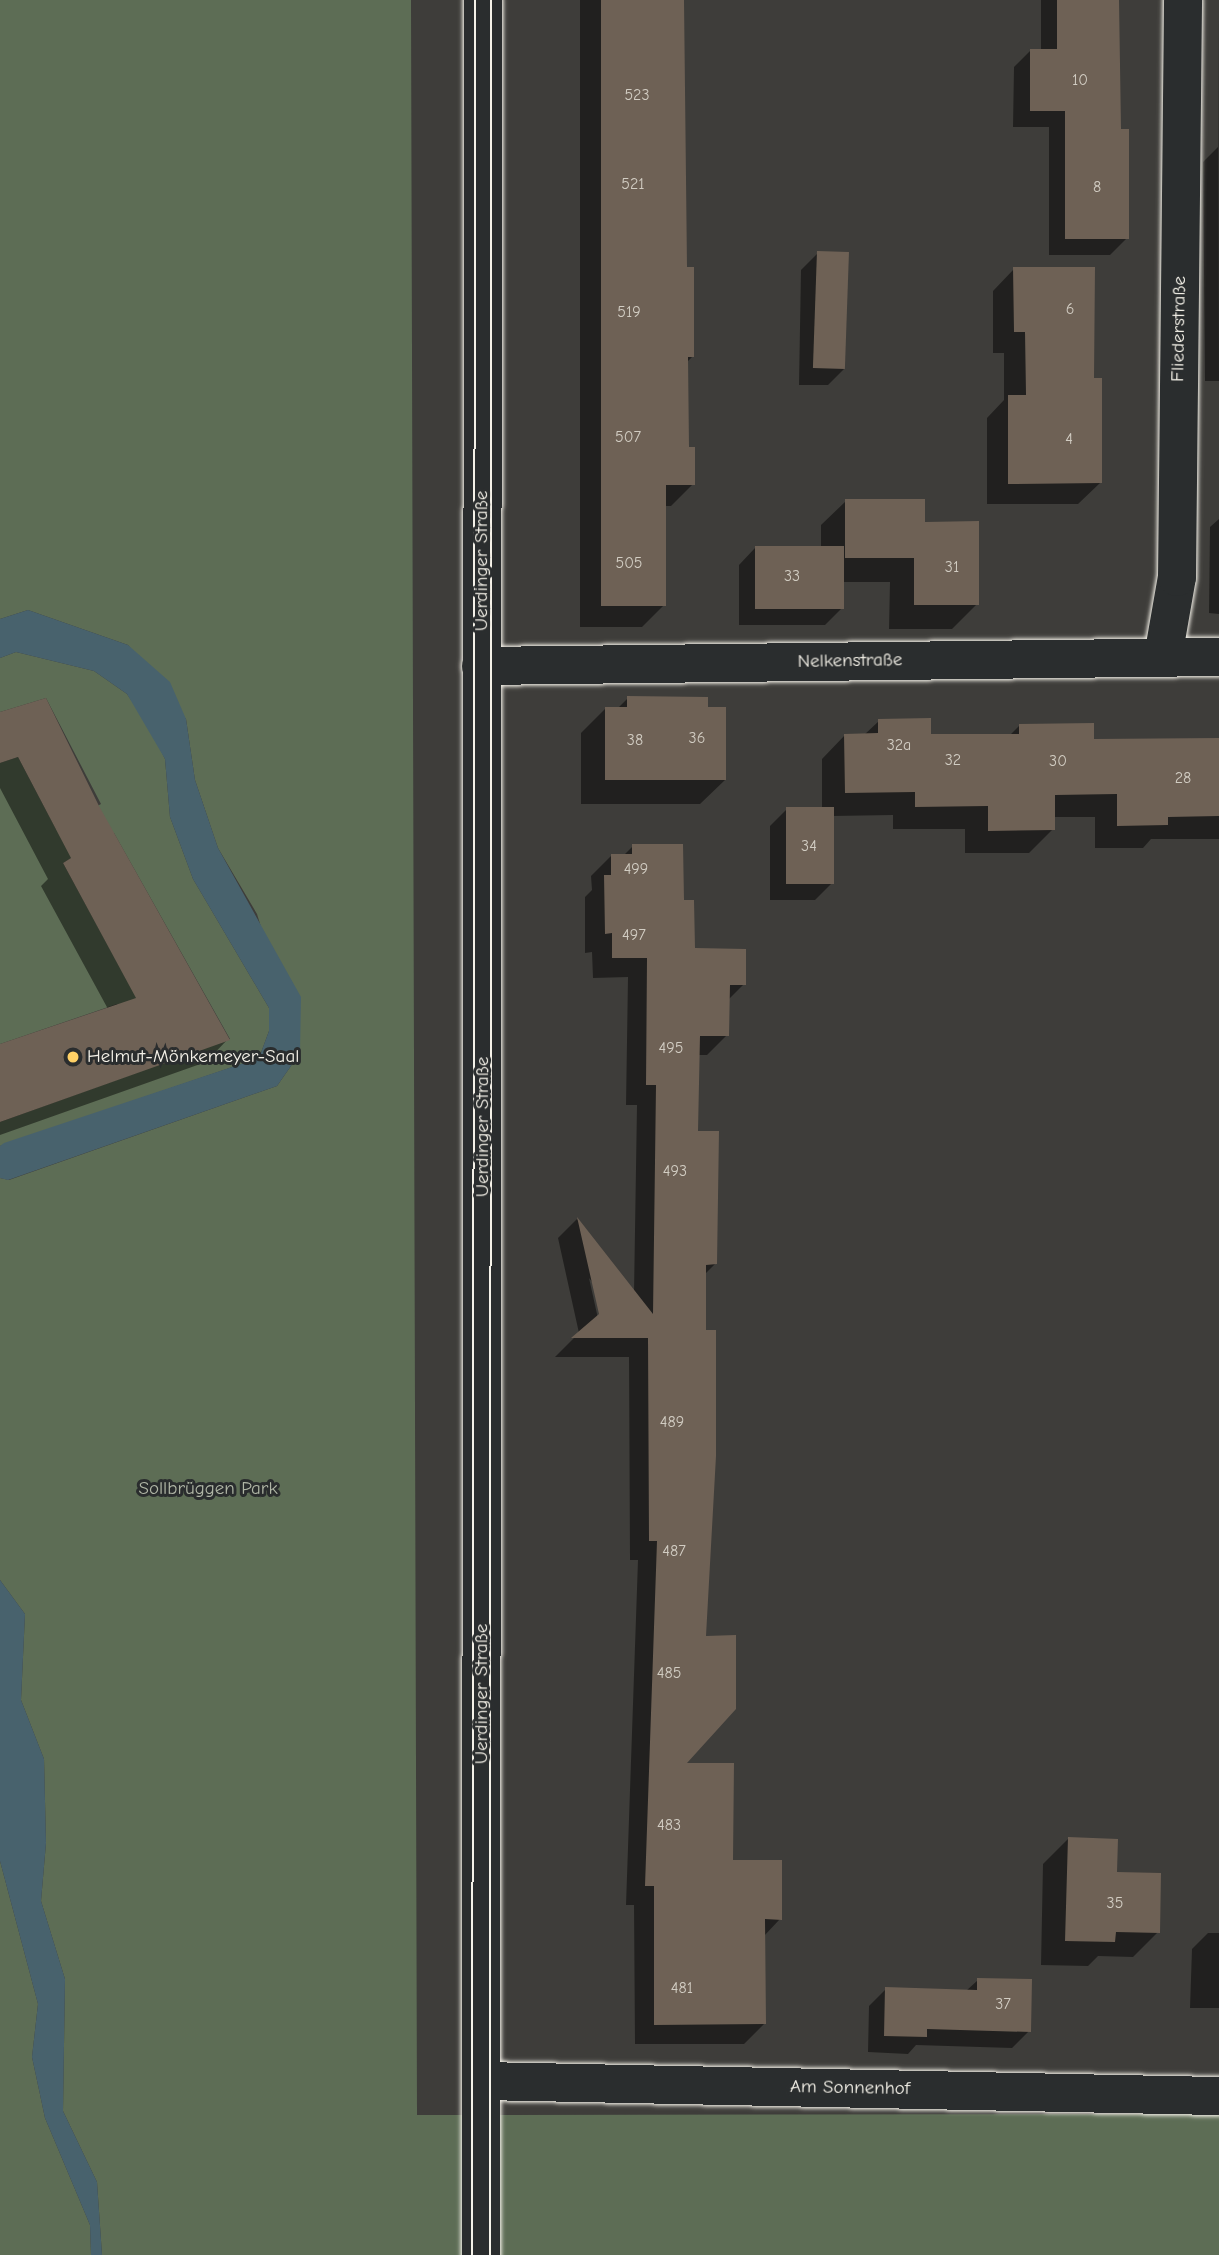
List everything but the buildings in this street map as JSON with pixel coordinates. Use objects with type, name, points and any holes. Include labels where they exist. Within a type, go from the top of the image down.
[{"type":"main road","name":"Uerdinger Straße","points":[[481,2255],[483,0]]},
{"type":"main road","name":"Fliederstraße","points":[[1163,657],[1177,577],[1182,0]]},
{"type":"main road","name":"Nelkenstraße","points":[[481,666],[1219,657]]},
{"type":"main road","name":"Am Sonnenhof","points":[[482,2081],[1219,2096]]},
{"type":"green space","name":"Sollbrüggen Park","points":[[0,0],[411,0],[417,2115],[1219,2114],[1219,2255],[102,2255],[97,2182],[63,2111],[65,1979],[41,1901],[46,1843],[44,1759],[21,1700],[25,1614],[0,1580],[0,1178],[9,1180],[277,1086],[300,1053],[257,914],[218,848],[195,780],[186,719],[128,645],[28,610],[0,619]]},
{"type":"green space","points":[[16,652],[94,671],[127,694],[149,726],[165,759],[170,817],[193,879],[269,1008],[269,1031],[259,1058],[0,1146],[0,1122],[230,1039],[114,833],[63,863],[123,973],[137,966],[140,1046],[117,1004],[0,1044],[0,763],[18,757],[56,829],[101,804],[46,698],[0,712],[0,658]]},
{"type":"green space","points":[[0,1861],[38,2004],[32,2057],[45,2118],[90,2225],[91,2255],[0,2255]]},
{"type":"water","points":[[28,610],[128,645],[170,682],[186,719],[195,780],[218,848],[301,997],[300,1053],[277,1086],[8,1180],[0,1178],[0,1146],[4,1143],[259,1058],[269,1031],[269,1008],[193,879],[170,817],[165,759],[127,694],[94,671],[16,652],[0,658],[0,619]]},
{"type":"water","points":[[0,1580],[25,1614],[21,1700],[44,1759],[46,1843],[41,1901],[65,1979],[63,2111],[97,2182],[102,2255],[91,2255],[90,2225],[45,2118],[32,2057],[38,2004],[0,1861]]},
{"type":"tram line","points":[[472,2255],[475,0]]},
{"type":"tram line","points":[[490,2255],[491,0]]},
{"type":"place","name":"Helmut-Mönkemeyer-Saal","points":[[73,1057]]}]
